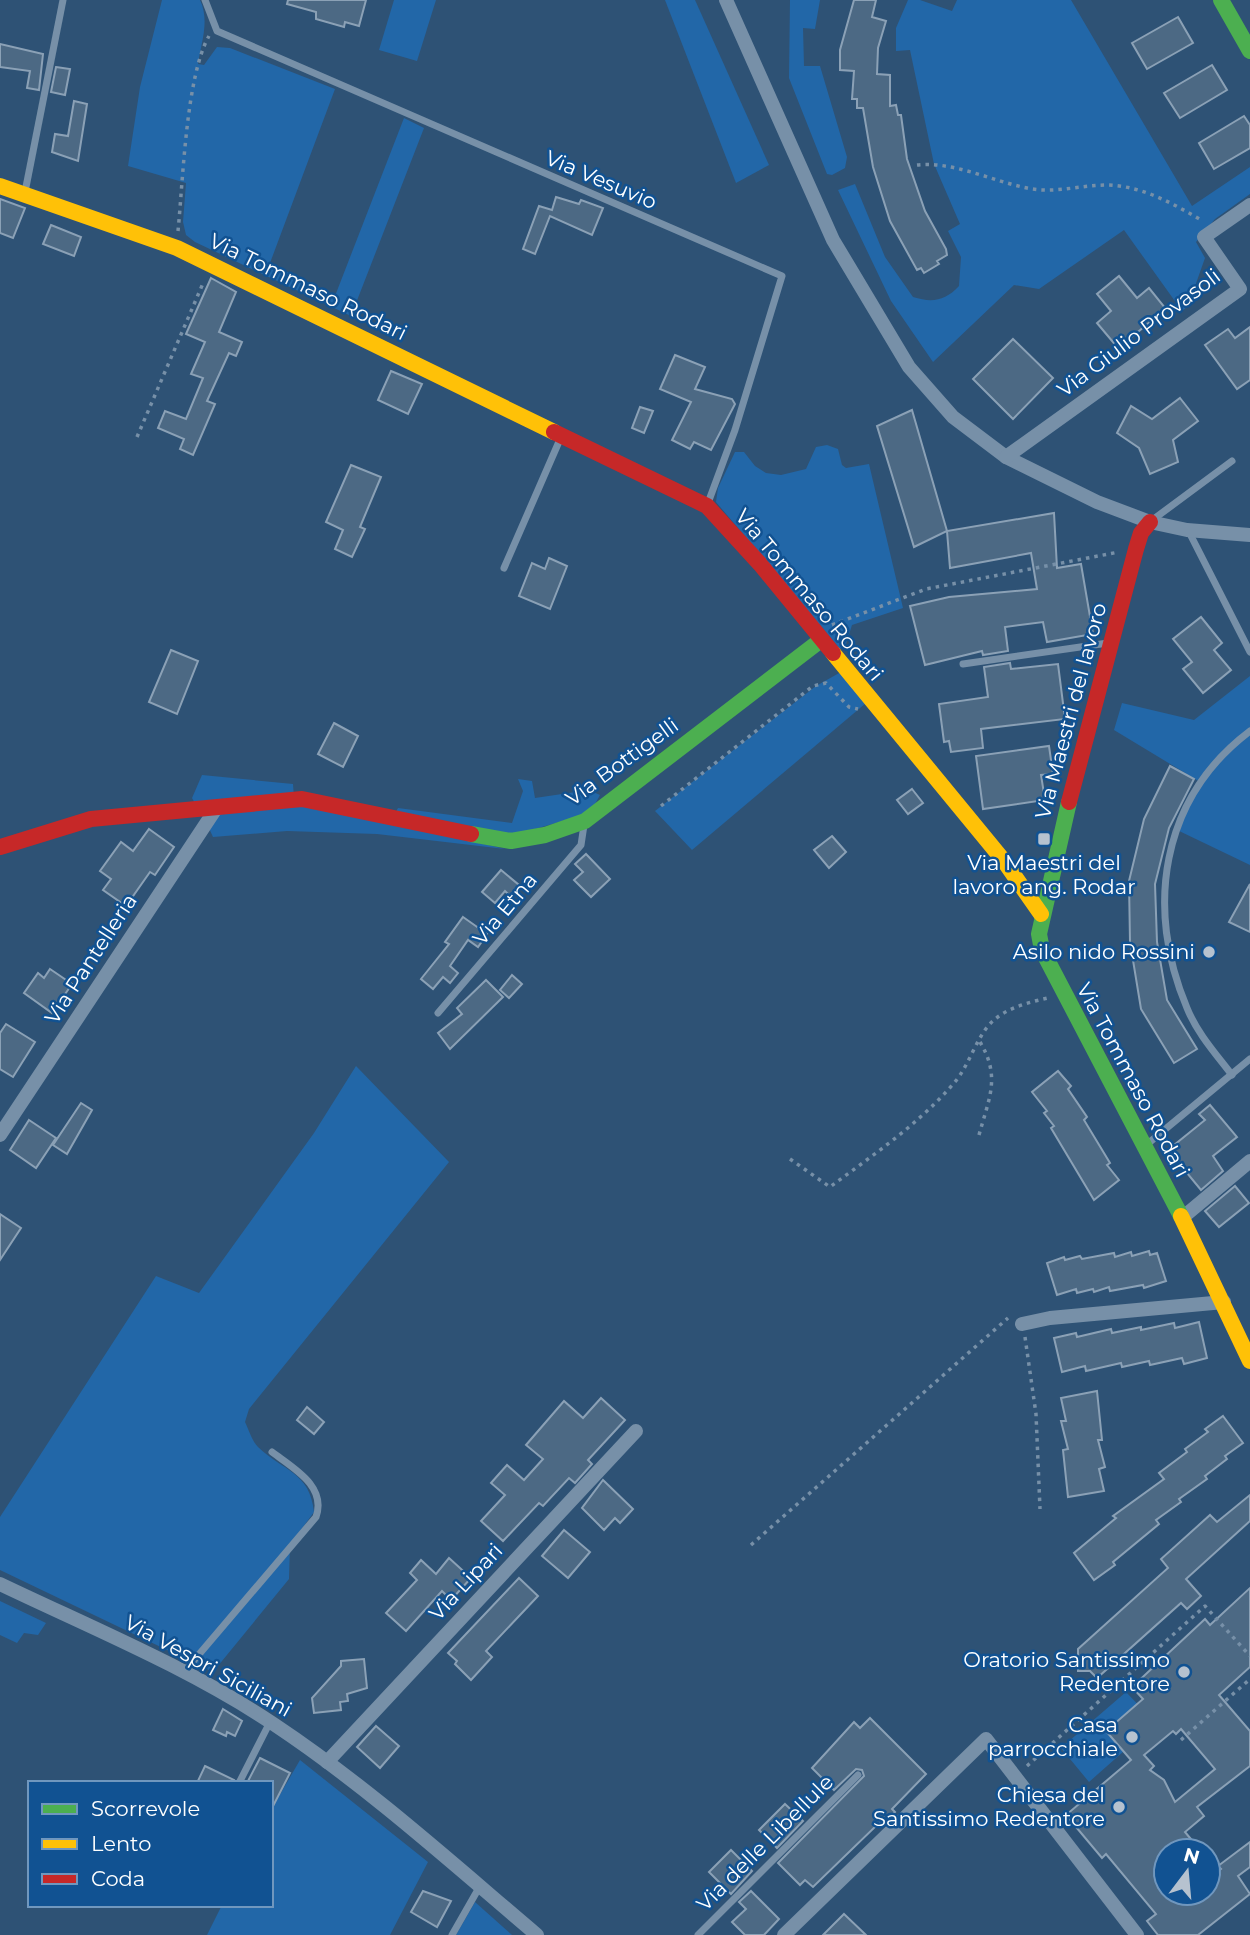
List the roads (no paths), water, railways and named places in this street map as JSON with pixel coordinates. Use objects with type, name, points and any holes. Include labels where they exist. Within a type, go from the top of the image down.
[{"type":"street","points":[[1221,0],[1250,51]]},
{"type":"street","points":[[730,2],[833,240],[909,367],[953,417],[1006,457],[1097,502],[1150,522],[1187,530],[1250,535]]},
{"type":"street","name":"Via Tommaso Rodari","points":[[0,186],[177,248],[707,506],[760,564],[1003,861],[1041,914],[1039,934],[1042,950],[1182,1218],[1224,1302],[1250,1362]]},
{"type":"street","name":"Via Giulio Provasoli","points":[[1006,457],[1240,289],[1204,237],[1250,205]]},
{"type":"street","name":"Via Maestri del lavoro","points":[[1041,914],[1141,533],[1150,522]]},
{"type":"street","name":"Via Bottigelli","points":[[0,847],[91,819],[302,799],[407,823],[511,841],[545,835],[584,821],[821,640]]},
{"type":"street","name":"Via Pantelleria","points":[[0,1135],[217,807]]},
{"type":"street","points":[[1182,1218],[1250,1161]]},
{"type":"street","points":[[1022,1324],[1051,1318],[1224,1302]]},
{"type":"street","name":"Via Lipari","points":[[327,1762],[636,1431]]},
{"type":"street","name":"Via Vespri Siciliani","points":[[0,1584],[183,1673],[270,1721],[327,1762],[537,1935]]},
{"type":"street","points":[[784,1935],[986,1739],[1137,1935]]},
{"type":"lane","points":[[25,194],[63,0]]},
{"type":"lane","name":"Via Vesuvio","points":[[205,0],[217,31],[421,118],[511,161],[782,276],[735,430],[707,506]]},
{"type":"lane","points":[[503,568],[562,435]]},
{"type":"lane","points":[[1150,522],[1232,461]]},
{"type":"lane","points":[[1187,530],[1250,652]]},
{"type":"lane","name":"Via Maestri del lavoro","points":[[963,664],[1111,642]]},
{"type":"lane","points":[[1232,1075],[1188,1010],[1171,964],[1164,895],[1175,829],[1189,801],[1220,757],[1250,731]]},
{"type":"lane","name":"Via Etna","points":[[438,1013],[581,845],[584,821]]},
{"type":"lane","points":[[1144,1147],[1250,1059]]},
{"type":"lane","points":[[183,1673],[316,1517],[319,1504],[317,1492],[272,1451]]},
{"type":"lane","points":[[240,1781],[270,1721]]},
{"type":"lane","name":"Via delle Libellule","points":[[698,1935],[858,1775]]},
{"type":"lane","points":[[452,1935],[480,1886]]},
{"type":"place","name":"Via Maestri del lavoro ang. Rodar","points":[[1044,839]]},
{"type":"place","name":"Asilo nido Rossini","points":[[1209,952]]},
{"type":"place","name":"Oratorio Santissimo Redentore","points":[[1184,1672]]},
{"type":"place","name":"Casa parrocchiale","points":[[1132,1737]]},
{"type":"place","name":"Chiesa del Santissimo Redentore","points":[[1119,1807]]}]
